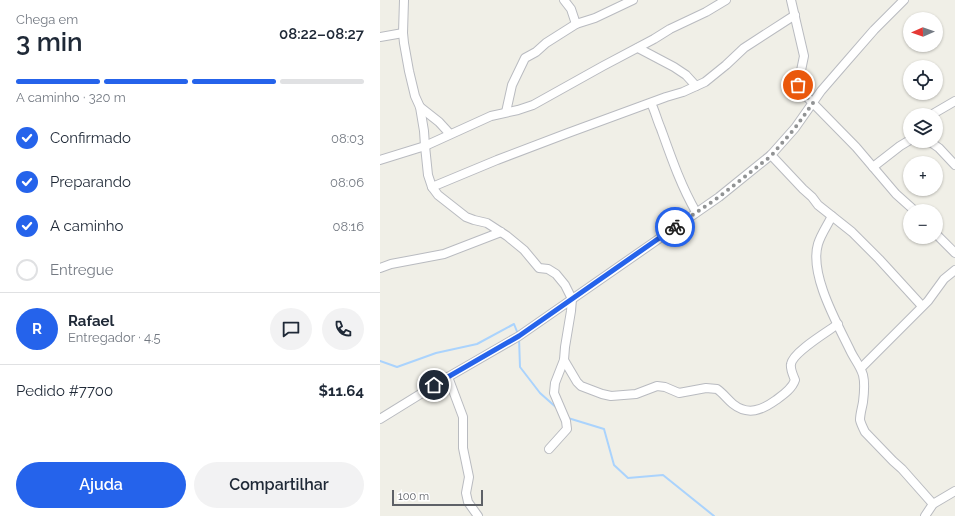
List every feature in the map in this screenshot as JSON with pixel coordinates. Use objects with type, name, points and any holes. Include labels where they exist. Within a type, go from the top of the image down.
[{"type":"street","points":[[404,0],[403,33],[409,71],[415,96],[420,107],[428,175],[432,187],[438,196],[466,217],[487,223],[524,250],[539,268],[548,269],[556,274],[565,285],[572,299],[564,360],[555,383],[554,393],[566,421],[567,429],[550,449]]},
{"type":"street","points":[[564,0],[571,9],[576,24]]},
{"type":"street","points":[[506,112],[512,85],[525,58],[576,24],[595,18],[633,0]]},
{"type":"street","points":[[380,160],[425,146],[491,116],[533,105],[670,29],[706,12],[726,0]]},
{"type":"street","points":[[791,0],[804,56],[798,85],[801,91],[856,148],[896,194],[907,204]]},
{"type":"street","points":[[380,419],[519,336],[719,197],[771,156],[795,128],[821,91],[874,30],[904,0]]},
{"type":"street","points":[[432,187],[497,160],[683,92],[705,82],[744,48],[795,15]]},
{"type":"street","points":[[380,37],[403,33]]},
{"type":"street","points":[[638,48],[674,66],[686,75],[696,86]]},
{"type":"street","points":[[943,108],[955,101]]},
{"type":"street","points":[[650,103],[655,112],[687,196],[696,212]]},
{"type":"street","points":[[420,107],[439,122],[450,134]]},
{"type":"street","points":[[873,167],[903,144]]},
{"type":"street","points":[[939,148],[955,165]]},
{"type":"street","points":[[771,156],[802,190],[852,232],[922,306]]},
{"type":"street","points":[[832,216],[821,235],[816,256],[825,298],[851,352],[861,368],[864,388],[860,413],[862,427],[933,504]]},
{"type":"street","points":[[380,268],[391,264],[444,254],[501,232]]},
{"type":"street","points":[[943,241],[955,254]]},
{"type":"street","points":[[861,368],[928,301],[944,280],[955,270]]},
{"type":"street","points":[[564,360],[574,378],[581,386],[602,394],[611,396],[631,395],[657,386],[662,386],[679,393],[706,388],[717,389],[734,405],[748,411],[757,411],[782,396],[790,388],[795,380],[791,365],[792,360],[798,352],[838,324]]},
{"type":"street","points":[[448,377],[463,417],[463,448],[469,477],[466,493],[468,502],[478,516]]},
{"type":"street","points":[[925,516],[933,504],[955,491]]},
{"type":"waterway","points":[[380,361],[397,367],[436,353],[477,344],[514,324],[518,334]]},
{"type":"waterway","points":[[519,338],[520,367],[540,393],[558,409]]},
{"type":"waterway","points":[[568,418],[604,429],[614,465],[628,478],[663,475],[714,516]]},
{"type":"way so far","points":[[675,227],[719,197],[771,156],[795,128],[813,103],[804,95],[798,85]]},
{"type":"route","points":[[434,385],[519,336],[675,227]]}]
